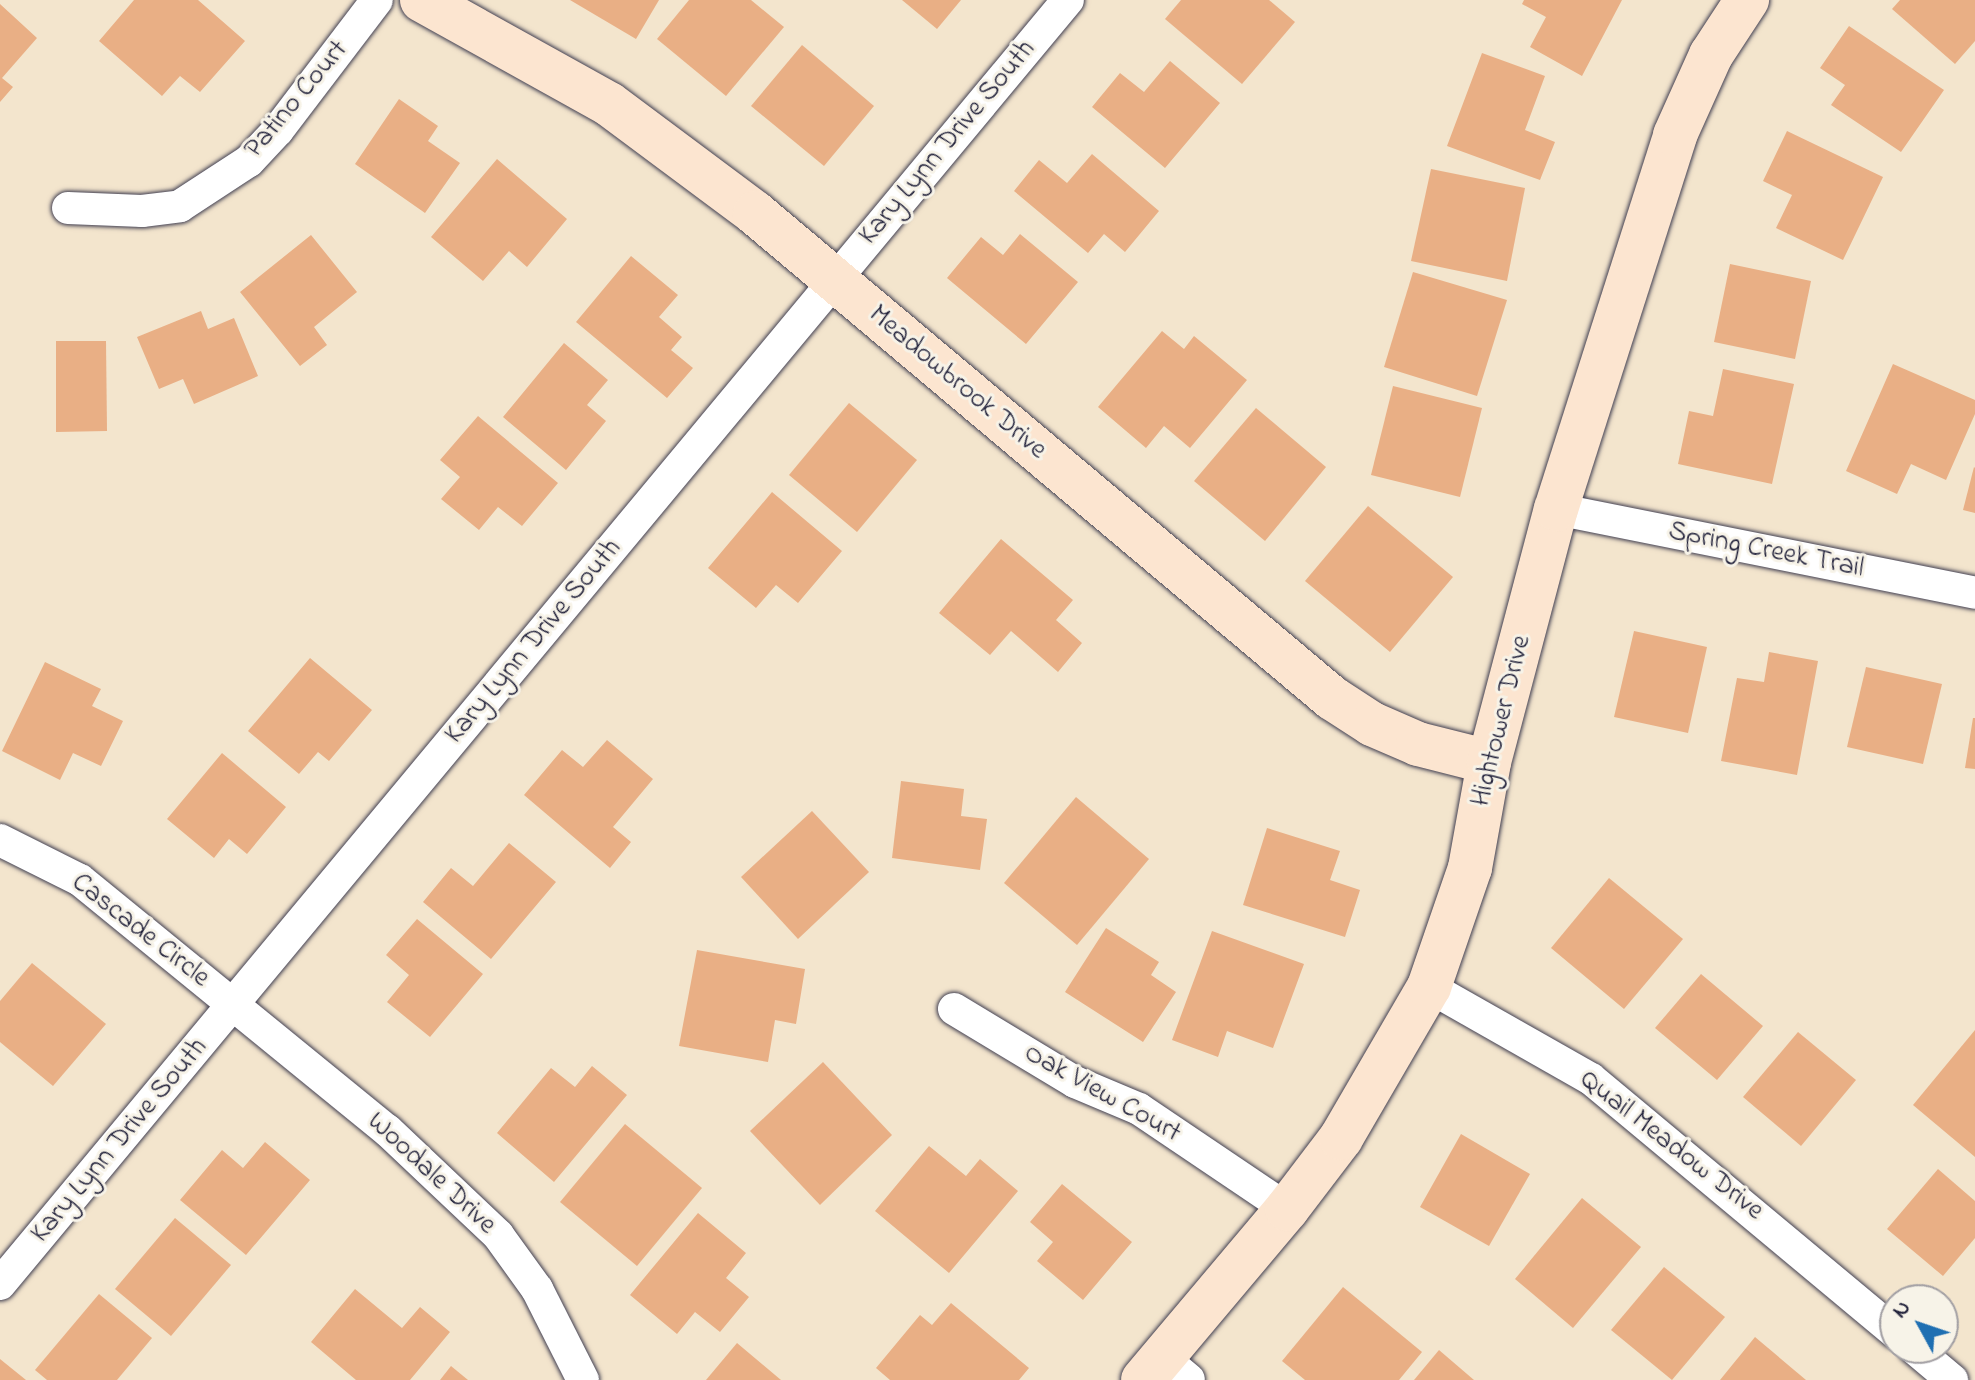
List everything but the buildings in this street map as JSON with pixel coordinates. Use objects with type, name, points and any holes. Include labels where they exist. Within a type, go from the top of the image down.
[{"type":"main road","name":"Meadowbrook Drive","points":[[422,0],[609,104],[834,278],[1332,698],[1372,724],[1418,744],[1489,762]]},
{"type":"main road","name":"Hightower Drive","points":[[1165,1372],[1341,1138],[1429,987],[1470,868],[1489,762],[1556,509],[1675,135],[1711,55],[1747,0]]},
{"type":"street","name":"Patino Court","points":[[68,208],[142,211],[180,206],[249,161],[278,130],[377,0]]},
{"type":"street","name":"Kary Lynn Drive South","points":[[0,1284],[1068,0]]},
{"type":"street","name":"Spring Creek Trail","points":[[1556,509],[1975,593]]},
{"type":"street","name":"Cascade Circle","points":[[0,840],[80,880],[235,1005]]},
{"type":"street","name":"Quail Meadow Drive","points":[[1429,987],[1591,1079],[1879,1319]]},
{"type":"street","name":"Woodale Drive","points":[[235,1005],[387,1130],[498,1235],[537,1289],[583,1380]]},
{"type":"street","name":"Oak View Court","points":[[954,1009],[1075,1082],[1139,1109],[1287,1209]]},
{"type":"street","points":[[1933,1364],[1952,1380]]},
{"type":"street","points":[[1970,1380],[1975,1375]]}]
